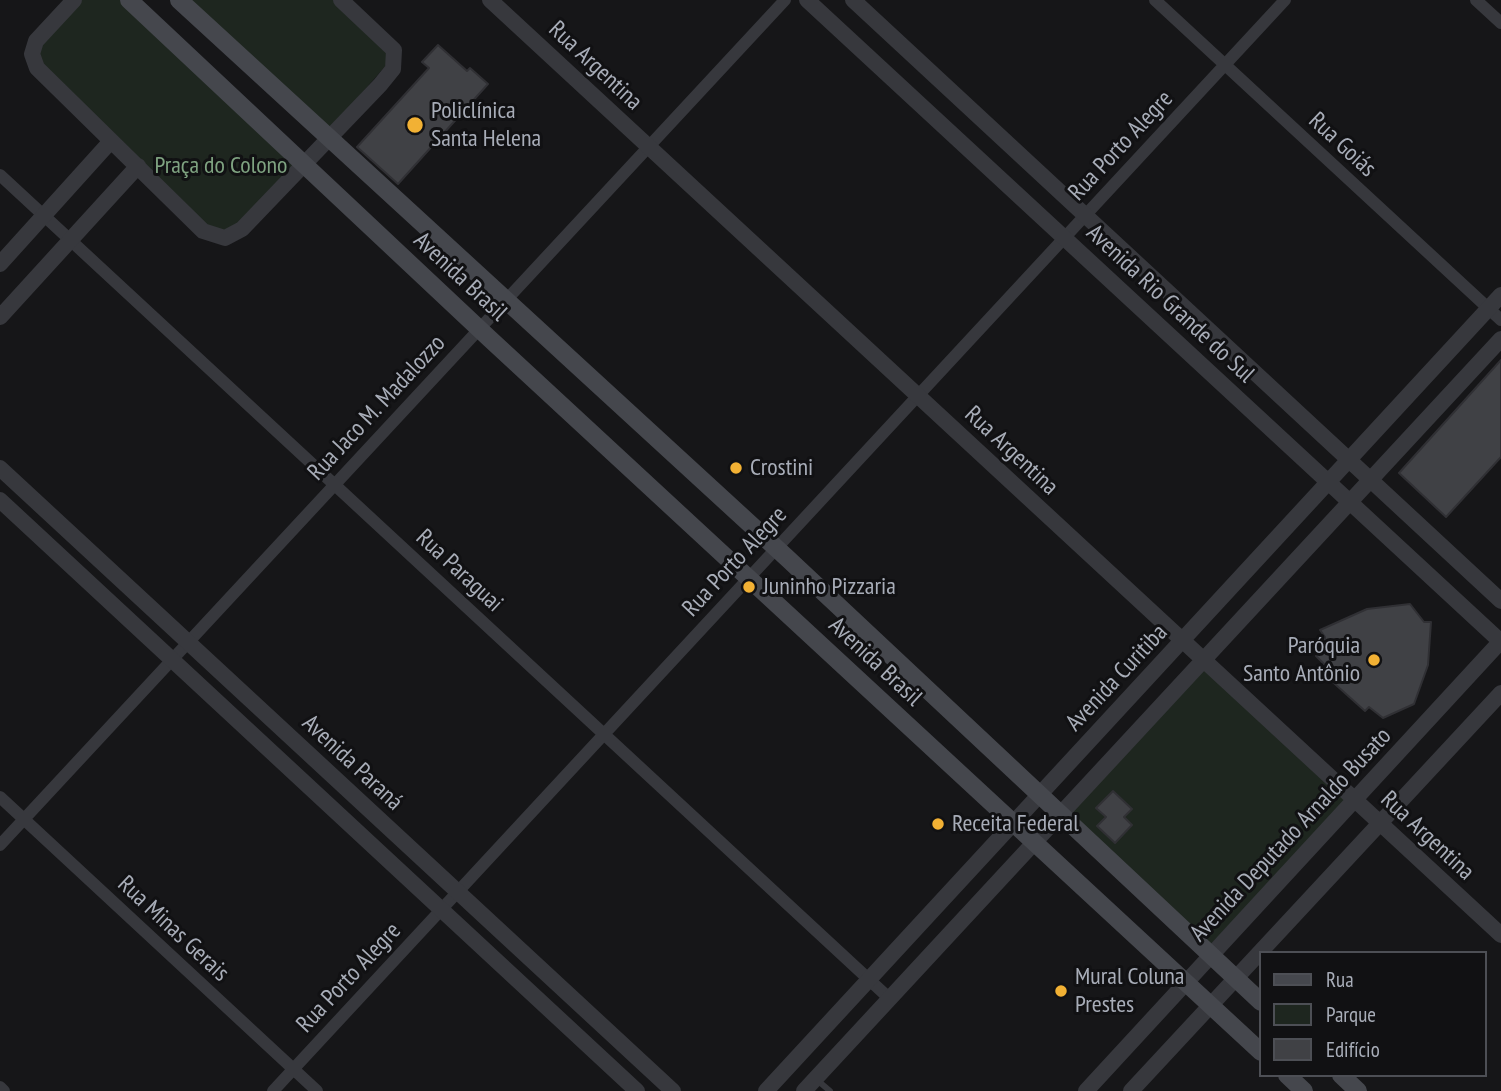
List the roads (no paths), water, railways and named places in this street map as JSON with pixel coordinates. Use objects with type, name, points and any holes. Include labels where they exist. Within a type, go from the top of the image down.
[{"type":"main road","name":"Avenida Brasil","points":[[129,0],[303,165],[1260,1051]]},
{"type":"main road","name":"Avenida Brasil","points":[[179,0],[776,548],[1260,1001]]},
{"type":"main road","points":[[1289,1077],[1304,1091]]},
{"type":"main road","points":[[1343,1077],[1358,1091]]},
{"type":"street","points":[[74,0],[36,41],[32,54],[37,68],[203,230],[225,238],[242,229],[393,69],[394,50],[341,0]]},
{"type":"street","name":"Rua Argentina","points":[[490,0],[1499,931]]},
{"type":"street","name":"Rua Jaco M. Madalozzo","points":[[0,845],[785,0]]},
{"type":"street","name":"Avenida Rio Grande do Sul","points":[[807,0],[1501,641]]},
{"type":"street","name":"Avenida Rio Grande do Sul","points":[[853,0],[1501,601]]},
{"type":"street","name":"Rua Goiás","points":[[1155,0],[1495,314]]},
{"type":"street","name":"Rua Porto Alegre","points":[[273,1091],[1285,0]]},
{"type":"street","points":[[1476,0],[1501,23]]},
{"type":"street","points":[[0,264],[111,141]]},
{"type":"street","points":[[0,317],[138,166]]},
{"type":"street","name":"Rua Paraguai","points":[[0,175],[890,999]]},
{"type":"street","name":"Avenida Curitiba","points":[[766,1091],[1328,482],[1495,314],[1501,295]]},
{"type":"street","name":"Avenida Curitiba","points":[[804,1091],[1501,339]]},
{"type":"street","name":"Avenida Paraná","points":[[0,468],[673,1091]]},
{"type":"street","name":"Avenida Paraná","points":[[0,500],[637,1091]]},
{"type":"street","name":"Avenida Deputado Arnaldo Busato","points":[[1086,1091],[1501,641]]},
{"type":"street","points":[[1261,951],[1501,693]]},
{"type":"street","name":"Rua Minas Gerais","points":[[0,797],[317,1091]]},
{"type":"street","points":[[1131,1091],[1260,952]]},
{"type":"street","points":[[609,1065],[626,1047]]},
{"type":"street","points":[[0,1087],[4,1091]]},
{"type":"lane","points":[[816,1078],[830,1091]]},
{"type":"place","name":"Policlínica Santa Helena","points":[[415,125]]},
{"type":"place","name":"Crostini","points":[[736,468]]},
{"type":"place","name":"Juninho Pizzaria","points":[[749,587]]},
{"type":"place","name":"Paróquia Santo Antônio","points":[[1374,660]]},
{"type":"place","name":"Receita Federal","points":[[938,824]]},
{"type":"place","name":"Mural Coluna Prestes","points":[[1061,991]]},
{"type":"park label","name":"Praça do Colono","points":[[221,166]]}]
